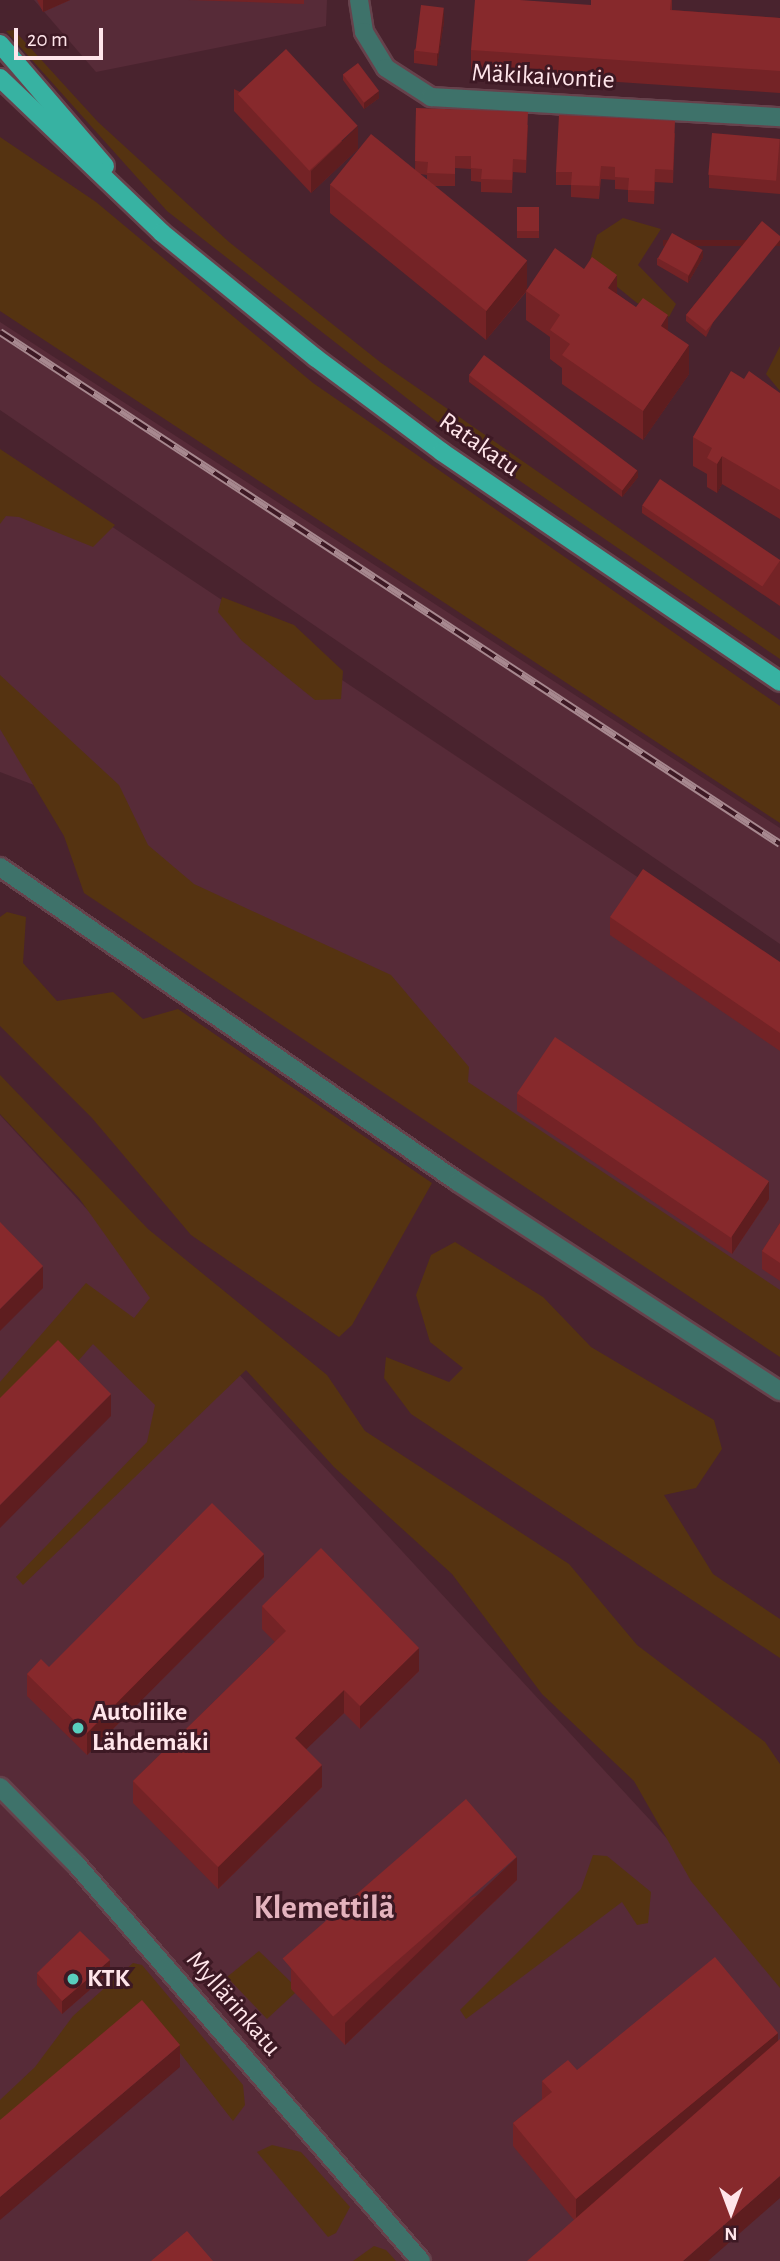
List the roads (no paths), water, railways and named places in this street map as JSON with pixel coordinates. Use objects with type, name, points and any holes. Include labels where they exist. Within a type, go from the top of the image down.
[{"type":"main road","name":"Ratakatu","points":[[0,44],[162,233]]},
{"type":"main road","name":"Ratakatu","points":[[0,78],[162,233],[442,452],[780,682]]},
{"type":"street","name":"Mäkikaivontie","points":[[359,0],[365,32],[386,68],[431,97],[780,117]]},
{"type":"street","points":[[0,867],[458,1182],[780,1391]]},
{"type":"street","name":"Myllärinkatu","points":[[0,1787],[75,1864],[421,2261]]},
{"type":"railway","points":[[0,332],[780,844]]},
{"type":"place","name":"Autoliike Lähdemäki","points":[[78,1728]]},
{"type":"place","name":"KTK","points":[[73,1979]]},
{"type":"district","name":"Klemettilä","points":[[324,1909]]}]
